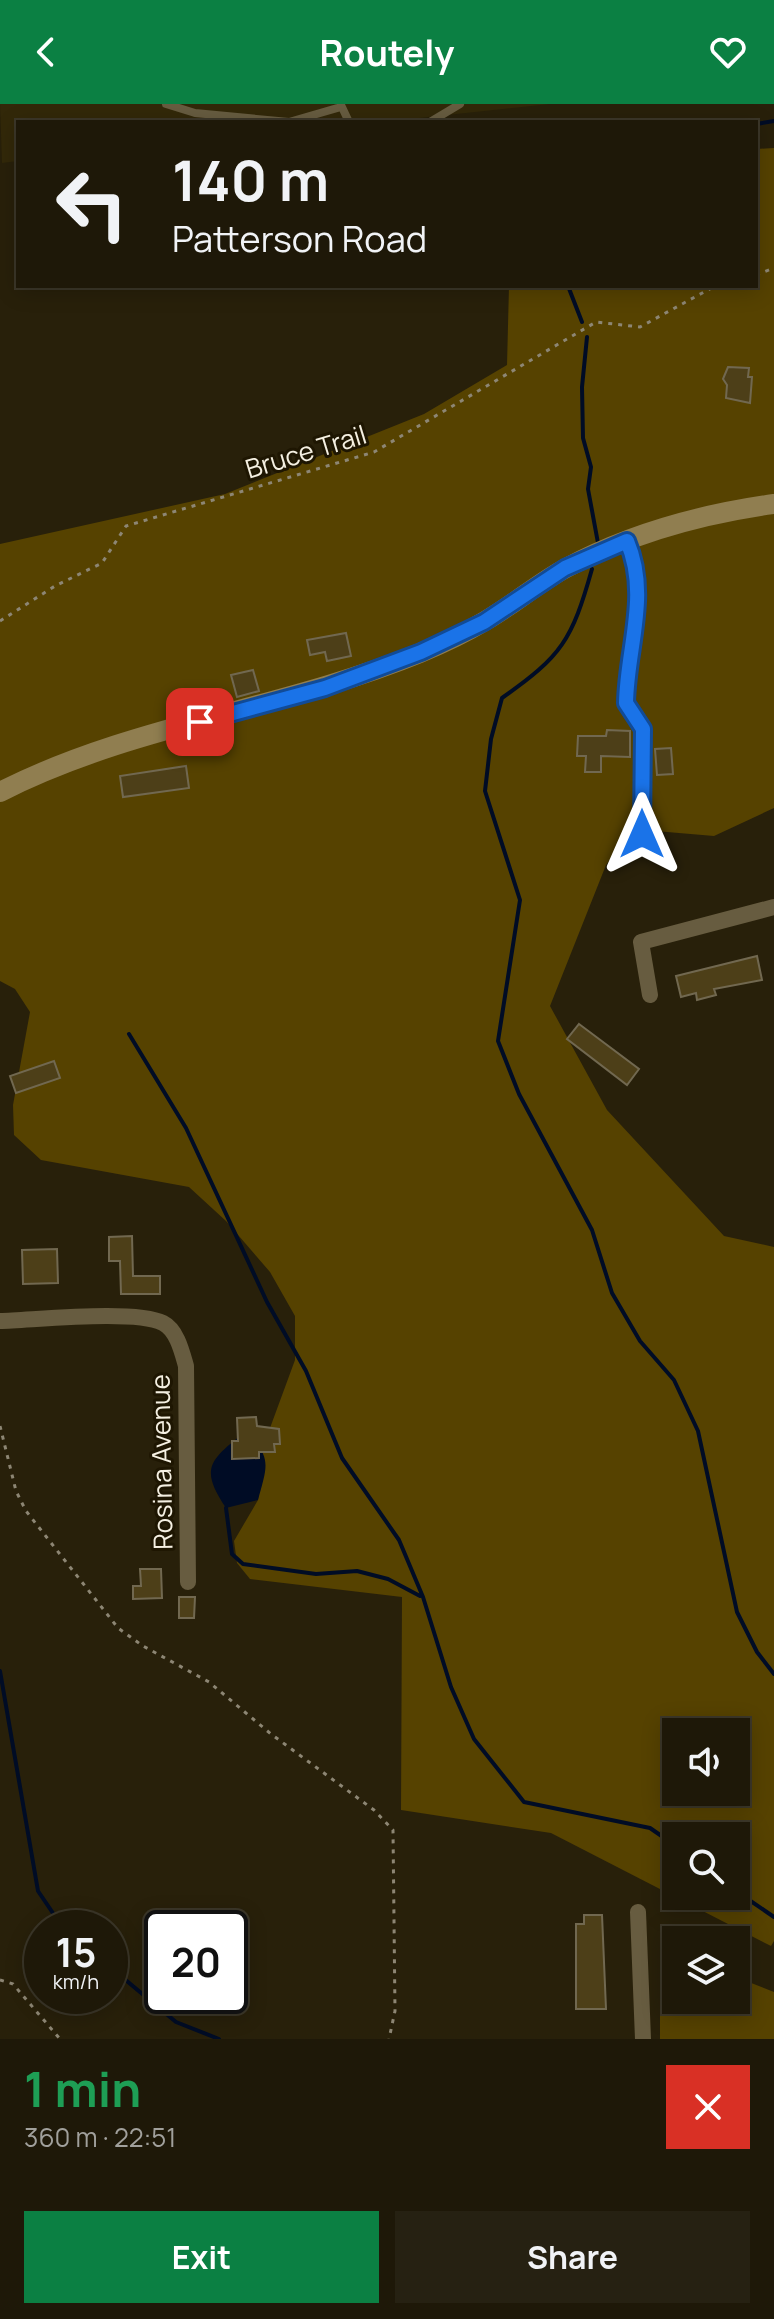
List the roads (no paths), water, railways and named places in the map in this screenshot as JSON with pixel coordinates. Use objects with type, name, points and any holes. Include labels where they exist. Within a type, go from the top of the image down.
[{"type":"street","points":[[0,792],[50,766],[325,688],[421,652],[484,622],[565,568],[627,541],[718,511],[774,504]]},
{"type":"street","points":[[650,995],[641,942],[774,907]]},
{"type":"street","name":"Rosina Avenue","points":[[0,1321],[140,1317],[165,1324],[179,1343],[186,1366],[188,1582]]},
{"type":"street","points":[[638,1912],[643,2039]]},
{"type":"lane","points":[[166,104],[195,113],[268,120]]},
{"type":"lane","points":[[433,120],[460,104]]},
{"type":"lane","points":[[296,120],[341,106]]},
{"type":"lane","points":[[627,541],[636,563],[638,579],[637,622],[626,703],[643,729],[642,834]]},
{"type":"water","points":[[245,1432],[264,1456],[264,1479],[258,1500],[226,1508],[213,1483],[212,1466],[223,1450]]},
{"type":"waterway","points":[[758,124],[774,121]]},
{"type":"waterway","points":[[569,288],[582,322]]},
{"type":"waterway","points":[[587,337],[582,387],[583,438],[591,467],[588,489],[598,543]]},
{"type":"waterway","points":[[592,569],[571,630],[539,670],[502,698],[491,739],[485,791],[520,900],[498,1041],[519,1094],[592,1230],[612,1293],[640,1341],[674,1380],[698,1431],[737,1612],[757,1652],[774,1674]]},
{"type":"waterway","points":[[129,1034],[186,1128],[267,1302],[306,1371],[342,1458],[399,1540],[423,1597],[451,1687],[474,1739],[524,1802],[650,1828],[662,1836]]},
{"type":"waterway","points":[[226,1508],[232,1554],[243,1564],[316,1574],[357,1571],[388,1579],[420,1596]]},
{"type":"waterway","points":[[0,1671],[38,1891],[51,1910]]},
{"type":"waterway","points":[[750,1901],[774,1917]]},
{"type":"waterway","points":[[128,1982],[176,2022],[219,2039]]}]
